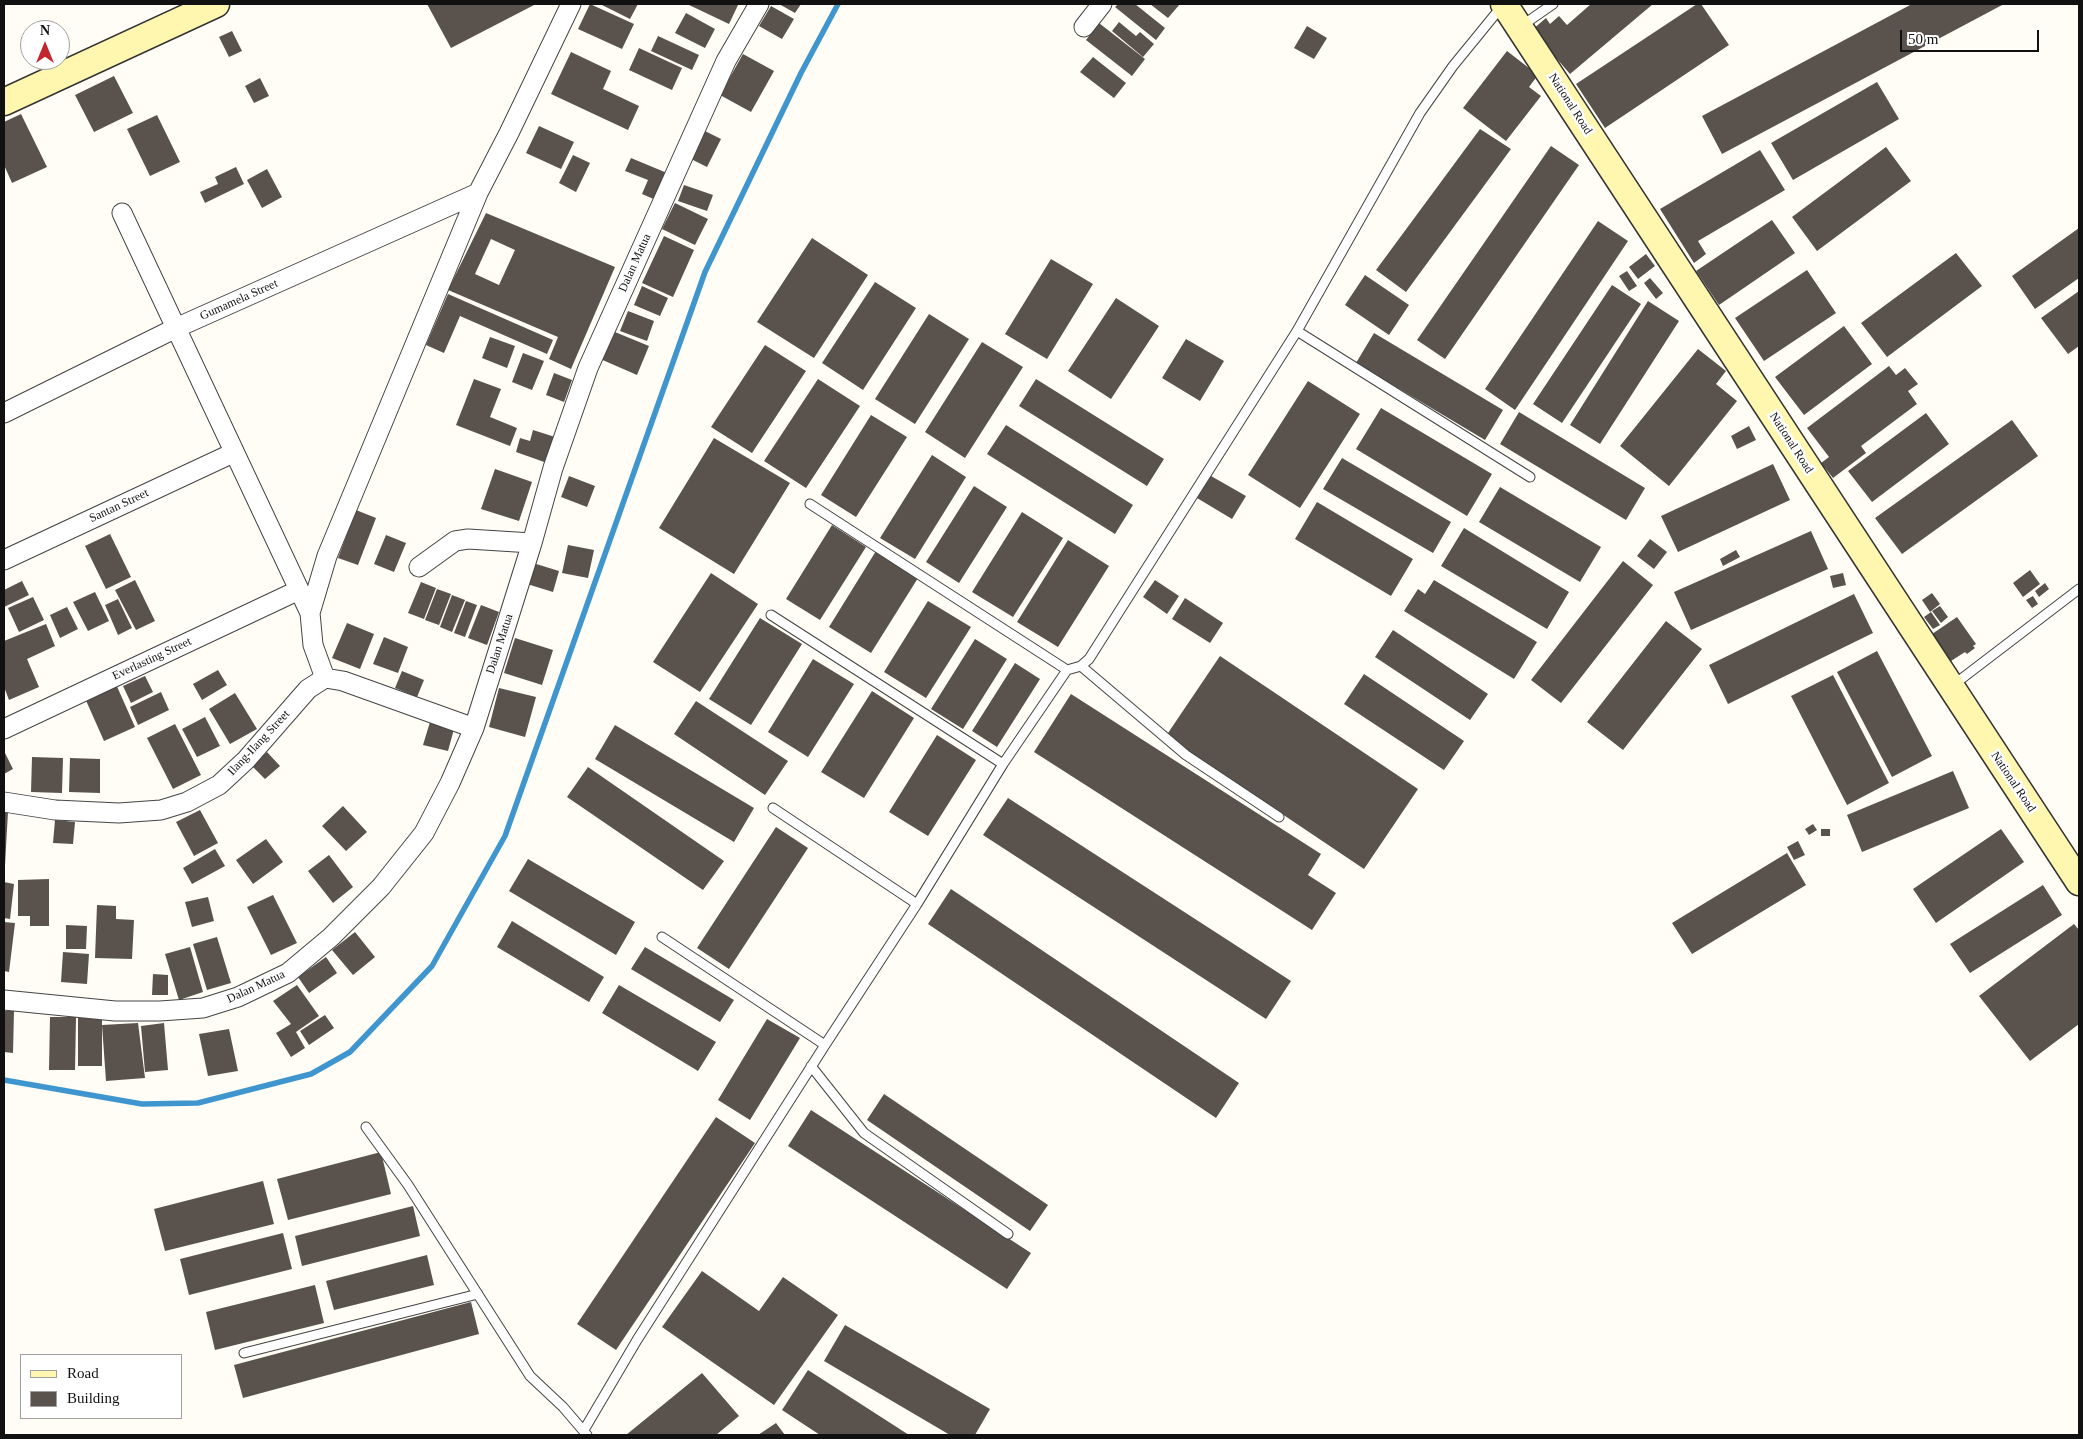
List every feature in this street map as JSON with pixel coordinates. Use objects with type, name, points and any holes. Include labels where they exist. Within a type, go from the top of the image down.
[{"type":"main road","points":[[4,102],[216,4]]},
{"type":"main road","name":"National Road","points":[[1504,4],[2079,882]]},
{"type":"street","points":[[310,613],[327,556],[478,193],[509,133],[570,4]]},
{"type":"street","name":"Dalan Matua","points":[[4,1000],[115,1011],[203,1008],[238,997],[288,973],[331,937],[380,887],[424,833],[450,784],[474,728],[532,543],[553,468],[588,368],[726,61],[759,4]]},
{"type":"street","points":[[1084,27],[1102,4]]},
{"type":"street","name":"Gumamela Street","points":[[4,413],[176,328],[478,193]]},
{"type":"street","points":[[122,213],[233,453],[310,613],[313,645],[325,678],[343,681],[474,728]]},
{"type":"street","name":"Santan Street","points":[[4,560],[233,453]]},
{"type":"street","points":[[419,567],[455,541],[468,539],[532,543]]},
{"type":"street","name":"Everlasting Street","points":[[4,729],[299,590]]},
{"type":"street","name":"Ilang-Ilang Street","points":[[4,802],[56,810],[126,813],[161,810],[187,802],[219,785],[233,773],[269,736],[308,689],[325,678]]},
{"type":"lane","points":[[366,1127],[408,1185],[530,1376],[564,1407],[585,1433],[637,1340],[811,1066],[917,904],[1003,764],[1067,670],[1081,666],[1089,659],[1297,331],[1420,113],[1453,66],[1504,4]]},
{"type":"lane","points":[[1520,27],[1553,4]]},
{"type":"lane","points":[[1297,331],[1530,477]]},
{"type":"lane","points":[[810,504],[1067,670]]},
{"type":"lane","points":[[1950,687],[2079,589]]},
{"type":"lane","points":[[772,614],[1003,764]]},
{"type":"lane","points":[[1081,666],[1186,755],[1279,817]]},
{"type":"lane","points":[[773,808],[917,904]]},
{"type":"lane","points":[[662,937],[825,1045]]},
{"type":"lane","points":[[811,1066],[864,1133],[1008,1234]]},
{"type":"lane","points":[[244,1353],[478,1294]]},
{"type":"building","points":[[427,4],[536,4],[451,48]]},
{"type":"building","points":[[590,4],[634,24],[622,49],[578,29]]},
{"type":"building","points":[[600,4],[638,4],[630,19]]},
{"type":"building","points":[[687,4],[736,4],[738,5],[729,24]]},
{"type":"building","points":[[779,4],[801,4],[795,13]]},
{"type":"building","points":[[1118,4],[1135,4],[1165,28],[1156,40],[1115,7]]},
{"type":"building","points":[[1150,4],[1180,4],[1168,18]]},
{"type":"building","points":[[1591,4],[1653,4],[1570,74],[1532,30],[1546,18],[1550,24],[1559,16],[1567,25]]},
{"type":"building","points":[[1697,4],[1701,4],[1729,45],[1605,128],[1576,84]]},
{"type":"building","points":[[1912,4],[2004,4],[1722,154],[1702,116]]},
{"type":"building","points":[[771,6],[794,19],[782,39],[759,26]]},
{"type":"building","points":[[686,13],[715,29],[705,48],[675,33]]},
{"type":"building","points":[[1119,22],[1136,36],[1140,32],[1154,44],[1143,57],[1112,31]]},
{"type":"building","points":[[1099,23],[1145,59],[1132,76],[1086,40]]},
{"type":"building","points":[[1307,26],[1327,38],[1314,59],[1294,48]]},
{"type":"building","points":[[232,31],[242,51],[229,57],[219,37]]},
{"type":"building","points":[[658,36],[699,55],[692,70],[651,51]]},
{"type":"building","points":[[639,48],[682,68],[672,90],[629,70]]},
{"type":"building","points":[[1507,51],[1538,75],[1529,87],[1541,96],[1506,141],[1463,108]]},
{"type":"building","points":[[571,52],[611,71],[603,89],[639,106],[628,130],[551,94]]},
{"type":"building","points":[[743,54],[774,71],[751,112],[720,95]]},
{"type":"building","points":[[1093,57],[1126,83],[1114,98],[1080,72]]},
{"type":"building","points":[[114,76],[133,113],[94,132],[75,95]]},
{"type":"building","points":[[260,78],[269,96],[254,103],[245,86]]},
{"type":"building","points":[[1877,82],[1899,119],[1793,180],[1771,143]]},
{"type":"building","points":[[21,114],[47,167],[12,183],[4,165],[4,122]]},
{"type":"building","points":[[157,115],[180,162],[150,176],[127,129]]},
{"type":"building","points":[[539,126],[574,142],[561,169],[526,153]]},
{"type":"building","points":[[1480,129],[1511,149],[1406,292],[1376,270]]},
{"type":"building","points":[[703,130],[721,139],[707,167],[689,158]]},
{"type":"building","points":[[1551,146],[1579,165],[1445,359],[1417,340]]},
{"type":"building","points":[[1886,147],[1911,181],[1817,251],[1792,217]]},
{"type":"building","points":[[1760,150],[1785,190],[1698,241],[1706,254],[1694,263],[1660,209]]},
{"type":"building","points":[[573,155],[590,163],[576,192],[559,183]]},
{"type":"building","points":[[631,158],[667,173],[656,200],[642,194],[648,180],[625,171]]},
{"type":"building","points":[[236,167],[244,184],[205,203],[200,192],[218,184],[215,177]]},
{"type":"building","points":[[267,169],[282,197],[262,208],[247,180]]},
{"type":"building","points":[[684,185],[713,195],[707,211],[678,201]]},
{"type":"building","points":[[675,203],[708,219],[695,245],[662,229]]},
{"type":"building","points":[[486,213],[615,267],[571,369],[549,359],[558,337],[448,290]],"holes":[[[491,239],[515,250],[499,285],[475,274]]]},
{"type":"building","points":[[1772,220],[1795,253],[1719,305],[1696,271]]},
{"type":"building","points":[[1598,221],[1628,241],[1515,410],[1485,389]]},
{"type":"building","points":[[2079,228],[2079,278],[2035,309],[2012,276]]},
{"type":"building","points":[[664,236],[694,250],[673,297],[642,283]]},
{"type":"building","points":[[812,238],[868,275],[814,358],[757,322]]},
{"type":"building","points":[[1956,253],[1982,286],[1887,357],[1861,323]]},
{"type":"building","points":[[1646,254],[1655,266],[1638,279],[1629,267]]},
{"type":"building","points":[[1051,259],[1093,284],[1047,359],[1005,334]]},
{"type":"building","points":[[1807,270],[1836,313],[1764,361],[1735,318]]},
{"type":"building","points":[[1627,271],[1637,286],[1629,291],[1619,276]]},
{"type":"building","points":[[1365,275],[1409,305],[1389,335],[1345,305]]},
{"type":"building","points":[[1650,278],[1663,293],[1656,299],[1644,283]]},
{"type":"building","points":[[875,282],[916,308],[863,390],[822,363]]},
{"type":"building","points":[[1612,285],[1641,304],[1562,423],[1533,404]]},
{"type":"building","points":[[642,286],[668,298],[660,316],[634,305]]},
{"type":"building","points":[[2079,291],[2079,346],[2068,354],[2041,318]]},
{"type":"building","points":[[448,294],[553,340],[547,354],[460,316],[444,353],[426,345]]},
{"type":"building","points":[[1116,298],[1159,326],[1111,399],[1068,371]]},
{"type":"building","points":[[1648,301],[1679,321],[1600,444],[1570,425]]},
{"type":"building","points":[[628,311],[654,321],[647,341],[620,331]]},
{"type":"building","points":[[929,314],[969,339],[915,424],[875,399]]},
{"type":"building","points":[[1844,326],[1872,364],[1804,415],[1775,377]]},
{"type":"building","points":[[610,330],[649,346],[637,375],[598,358]]},
{"type":"building","points":[[1374,333],[1503,410],[1485,440],[1356,363]]},
{"type":"building","points":[[490,337],[515,346],[507,368],[482,358]]},
{"type":"building","points":[[1186,339],[1224,361],[1200,401],[1162,378]]},
{"type":"building","points":[[982,342],[1023,367],[965,458],[925,432]]},
{"type":"building","points":[[765,345],[806,371],[752,453],[711,427]]},
{"type":"building","points":[[1698,349],[1726,371],[1716,384],[1737,401],[1669,486],[1620,446]]},
{"type":"building","points":[[523,353],[544,361],[532,390],[512,382]]},
{"type":"building","points":[[1889,366],[1896,375],[1905,368],[1918,384],[1908,391],[1917,404],[1861,446],[1866,453],[1833,478],[1821,463],[1829,457],[1807,428]]},
{"type":"building","points":[[554,373],[572,380],[564,402],[546,395]]},
{"type":"building","points":[[474,379],[501,389],[490,417],[517,428],[510,446],[456,425]]},
{"type":"building","points":[[818,379],[860,406],[806,488],[764,461]]},
{"type":"building","points":[[1036,379],[1164,459],[1147,486],[1019,406]]},
{"type":"building","points":[[1308,381],[1360,414],[1300,508],[1248,475]]},
{"type":"building","points":[[1381,408],[1492,474],[1467,516],[1356,449]]},
{"type":"building","points":[[1519,412],[1645,488],[1626,520],[1500,444]]},
{"type":"building","points":[[1926,413],[1949,444],[1872,502],[1848,471]]},
{"type":"building","points":[[871,415],[907,437],[856,517],[821,495]]},
{"type":"building","points":[[2012,420],[2038,456],[1902,554],[1875,518]]},
{"type":"building","points":[[1006,425],[1133,505],[1115,534],[987,454]]},
{"type":"building","points":[[1749,426],[1756,440],[1737,449],[1731,436]]},
{"type":"building","points":[[533,430],[555,437],[547,463],[516,452],[520,438],[530,441]]},
{"type":"building","points":[[714,438],[790,483],[734,574],[659,528]]},
{"type":"building","points":[[932,455],[966,477],[915,559],[880,538]]},
{"type":"building","points":[[1342,458],[1451,522],[1433,553],[1323,489]]},
{"type":"building","points":[[1773,464],[1790,500],[1678,552],[1661,516]]},
{"type":"building","points":[[495,469],[532,482],[519,521],[481,509]]},
{"type":"building","points":[[569,476],[595,486],[587,507],[561,497]]},
{"type":"building","points":[[1211,476],[1246,496],[1232,519],[1197,498]]},
{"type":"building","points":[[974,486],[1007,507],[959,583],[926,562]]},
{"type":"building","points":[[1500,487],[1601,547],[1580,582],[1479,522]]},
{"type":"building","points":[[1317,502],[1413,559],[1391,596],[1295,539]]},
{"type":"building","points":[[356,510],[376,518],[358,565],[338,558]]},
{"type":"building","points":[[1022,512],[1063,538],[1013,617],[972,592]]},
{"type":"building","points":[[832,525],[866,547],[820,620],[786,599]]},
{"type":"building","points":[[1464,528],[1569,592],[1547,629],[1441,566]]},
{"type":"building","points":[[1811,531],[1828,569],[1691,630],[1674,592]]},
{"type":"building","points":[[110,534],[131,577],[106,589],[85,546]]},
{"type":"building","points":[[386,535],[406,543],[394,572],[374,564]]},
{"type":"building","points":[[1650,539],[1667,552],[1654,569],[1637,556]]},
{"type":"building","points":[[1068,540],[1109,566],[1058,647],[1017,622]]},
{"type":"building","points":[[568,545],[594,550],[588,578],[562,573]]},
{"type":"building","points":[[1736,550],[1740,557],[1723,566],[1720,559]]},
{"type":"building","points":[[876,551],[918,578],[871,653],[829,627]]},
{"type":"building","points":[[1623,561],[1653,585],[1561,703],[1531,680]]},
{"type":"building","points":[[533,563],[559,571],[553,592],[527,584]]},
{"type":"building","points":[[2030,570],[2040,584],[2023,597],[2013,583]]},
{"type":"building","points":[[711,573],[758,604],[700,692],[653,662]]},
{"type":"building","points":[[1843,573],[1846,585],[1833,588],[1830,576]]},
{"type":"building","points":[[135,580],[155,621],[136,630],[115,590]]},
{"type":"building","points":[[1155,580],[1179,596],[1167,614],[1143,597]]},
{"type":"building","points":[[1434,580],[1537,642],[1514,679],[1404,611],[1418,589],[1425,594]]},
{"type":"building","points":[[22,581],[29,595],[4,607],[4,590]]},
{"type":"building","points":[[421,582],[436,588],[424,619],[408,613]]},
{"type":"building","points":[[2045,583],[2049,589],[2039,597],[2035,591]]},
{"type":"building","points":[[437,589],[451,594],[439,625],[425,620]]},
{"type":"building","points":[[95,592],[109,621],[88,631],[73,602]]},
{"type":"building","points":[[1932,593],[1940,604],[1930,612],[1922,600]]},
{"type":"building","points":[[1854,594],[1873,633],[1728,704],[1709,665]]},
{"type":"building","points":[[452,595],[465,600],[452,632],[440,627]]},
{"type":"building","points":[[2033,596],[2038,604],[2032,608],[2026,600]]},
{"type":"building","points":[[33,597],[44,620],[19,632],[8,608]]},
{"type":"building","points":[[1185,598],[1223,623],[1210,643],[1172,619]]},
{"type":"building","points":[[118,599],[132,628],[118,635],[105,605]]},
{"type":"building","points":[[466,601],[477,605],[465,637],[454,633]]},
{"type":"building","points":[[928,601],[971,627],[926,698],[884,672]]},
{"type":"building","points":[[481,605],[499,612],[487,645],[468,638]]},
{"type":"building","points":[[1940,606],[1948,617],[1941,623],[1932,611]]},
{"type":"building","points":[[67,607],[78,629],[60,638],[50,615]]},
{"type":"building","points":[[1931,612],[1940,625],[1933,629],[1924,617]]},
{"type":"building","points":[[1957,617],[1976,644],[1973,646],[1975,648],[1967,654],[1965,652],[1951,661],[1932,634]]},
{"type":"building","points":[[760,618],[802,644],[751,725],[709,699]]},
{"type":"building","points":[[1666,621],[1702,649],[1623,750],[1587,722]]},
{"type":"building","points":[[347,623],[374,634],[360,669],[332,658]]},
{"type":"building","points":[[46,624],[55,646],[27,659],[39,687],[9,700],[4,687],[4,641]]},
{"type":"building","points":[[1393,630],[1488,694],[1470,720],[1375,657]]},
{"type":"building","points":[[384,637],[408,647],[398,673],[373,664]]},
{"type":"building","points":[[515,638],[553,650],[542,685],[504,673]]},
{"type":"building","points":[[975,639],[1007,659],[963,729],[931,709]]},
{"type":"building","points":[[1877,651],[1932,756],[1892,777],[1837,672]]},
{"type":"building","points":[[1220,656],[1418,789],[1364,869],[1166,736]]},
{"type":"building","points":[[813,659],[854,684],[808,757],[768,732]]},
{"type":"building","points":[[1015,663],[1040,679],[997,747],[972,731]]},
{"type":"building","points":[[218,670],[227,685],[202,700],[193,684]]},
{"type":"building","points":[[402,671],[424,680],[417,697],[395,688]]},
{"type":"building","points":[[1364,674],[1464,741],[1444,770],[1344,704]]},
{"type":"building","points":[[1833,675],[1889,783],[1847,805],[1791,696]]},
{"type":"building","points":[[145,676],[153,692],[131,703],[123,686]]},
{"type":"building","points":[[115,682],[135,727],[104,741],[84,696]]},
{"type":"building","points":[[499,688],[536,697],[525,737],[489,727]]},
{"type":"building","points":[[872,691],[914,718],[864,798],[821,772]]},
{"type":"building","points":[[161,692],[169,710],[138,725],[130,707]]},
{"type":"building","points":[[235,693],[257,729],[230,744],[209,709]]},
{"type":"building","points":[[1071,694],[1321,854],[1308,875],[1336,893],[1312,930],[1034,752]]},
{"type":"building","points":[[696,701],[788,761],[765,795],[674,734]]},
{"type":"building","points":[[205,717],[220,746],[197,757],[182,729]]},
{"type":"building","points":[[430,722],[454,729],[448,751],[423,745]]},
{"type":"building","points":[[175,724],[201,775],[173,789],[147,738]]},
{"type":"building","points":[[615,725],[754,808],[734,842],[595,759]]},
{"type":"building","points":[[937,735],[976,760],[928,836],[889,812]]},
{"type":"building","points":[[4,751],[13,769],[4,774]]},
{"type":"building","points":[[267,752],[280,766],[265,779],[252,766]]},
{"type":"building","points":[[32,757],[63,758],[62,793],[31,792]]},
{"type":"building","points":[[70,758],[100,759],[100,793],[69,792]]},
{"type":"building","points":[[588,767],[724,861],[703,890],[567,797]]},
{"type":"building","points":[[1953,771],[1969,808],[1862,852],[1847,815]]},
{"type":"building","points":[[1008,798],[1291,981],[1266,1019],[983,835]]},
{"type":"building","points":[[343,806],[367,832],[346,851],[322,826]]},
{"type":"building","points":[[200,810],[218,843],[194,856],[176,822]]},
{"type":"building","points":[[4,811],[8,812],[5,865],[4,865]]},
{"type":"building","points":[[55,820],[75,822],[73,844],[53,843]]},
{"type":"building","points":[[1813,824],[1817,830],[1809,835],[1805,829]]},
{"type":"building","points":[[776,827],[808,848],[729,969],[697,948]]},
{"type":"building","points":[[1821,829],[1830,829],[1830,836],[1821,836]]},
{"type":"building","points":[[2001,829],[2024,862],[1936,923],[1913,889]]},
{"type":"building","points":[[266,839],[283,862],[253,884],[236,860]]},
{"type":"building","points":[[1798,841],[1805,855],[1794,860],[1787,847]]},
{"type":"building","points":[[215,849],[225,866],[192,884],[183,868]]},
{"type":"building","points":[[1787,853],[1806,885],[1692,954],[1672,923]]},
{"type":"building","points":[[329,855],[353,887],[333,903],[308,871]]},
{"type":"building","points":[[528,859],[635,922],[616,955],[509,891]]},
{"type":"building","points":[[49,879],[49,926],[30,926],[30,916],[18,916],[18,880]]},
{"type":"building","points":[[4,882],[14,884],[10,919],[4,918]]},
{"type":"building","points":[[2043,885],[2062,915],[1970,973],[1950,944]]},
{"type":"building","points":[[951,889],[1239,1083],[1216,1118],[928,924]]},
{"type":"building","points":[[273,895],[297,943],[271,955],[247,907]]},
{"type":"building","points":[[208,897],[214,921],[192,927],[185,902]]},
{"type":"building","points":[[97,905],[116,906],[116,919],[134,920],[132,959],[95,958]]},
{"type":"building","points":[[512,921],[604,977],[589,1002],[497,947]]},
{"type":"building","points":[[4,922],[15,923],[9,972],[4,971]]},
{"type":"building","points":[[2074,924],[2079,930],[2079,1024],[2030,1061],[1979,996]]},
{"type":"building","points":[[66,925],[87,926],[86,949],[66,949]]},
{"type":"building","points":[[355,932],[375,957],[353,975],[332,950]]},
{"type":"building","points":[[217,937],[231,983],[207,990],[193,944]]},
{"type":"building","points":[[190,947],[203,992],[179,1000],[165,954]]},
{"type":"building","points":[[645,947],[734,1000],[720,1022],[631,969]]},
{"type":"building","points":[[63,952],[89,954],[87,984],[61,982]]},
{"type":"building","points":[[326,957],[337,973],[309,993],[298,977]]},
{"type":"building","points":[[153,974],[168,975],[168,995],[152,995]]},
{"type":"building","points":[[297,985],[319,1016],[296,1032],[305,1048],[291,1057],[276,1033],[291,1024],[273,1001]]},
{"type":"building","points":[[619,985],[716,1042],[698,1071],[602,1013]]},
{"type":"building","points":[[4,1011],[14,1011],[13,1053],[4,1052]]},
{"type":"building","points":[[325,1015],[334,1028],[309,1045],[300,1031]]},
{"type":"building","points":[[50,1017],[76,1017],[75,1070],[49,1070]]},
{"type":"building","points":[[78,1017],[102,1017],[102,1066],[78,1066]]},
{"type":"building","points":[[767,1019],[800,1038],[750,1120],[718,1100]]},
{"type":"building","points":[[138,1023],[145,1078],[106,1081],[102,1025]]},
{"type":"building","points":[[164,1023],[168,1070],[145,1072],[141,1026]]},
{"type":"building","points":[[229,1029],[238,1071],[208,1076],[199,1034]]},
{"type":"building","points":[[884,1094],[1048,1205],[1030,1231],[867,1120]]},
{"type":"building","points":[[811,1110],[1031,1253],[1007,1289],[788,1146]]},
{"type":"building","points":[[716,1117],[755,1143],[616,1350],[577,1324]]},
{"type":"building","points":[[381,1152],[391,1194],[288,1220],[277,1179]]},
{"type":"building","points":[[263,1181],[274,1224],[165,1251],[154,1209]]},
{"type":"building","points":[[413,1206],[420,1236],[302,1266],[295,1236]]},
{"type":"building","points":[[283,1233],[292,1269],[189,1295],[180,1259]]},
{"type":"building","points":[[427,1255],[434,1285],[334,1310],[326,1281]]},
{"type":"building","points":[[702,1271],[759,1311],[783,1277],[838,1315],[774,1405],[662,1327]]},
{"type":"building","points":[[315,1285],[324,1323],[215,1350],[206,1312]]},
{"type":"building","points":[[471,1302],[479,1334],[243,1398],[234,1365]]},
{"type":"building","points":[[845,1325],[990,1409],[975,1435],[950,1435],[824,1361]]},
{"type":"building","points":[[808,1370],[909,1435],[820,1435],[782,1410]]},
{"type":"building","points":[[702,1373],[739,1416],[716,1435],[626,1435]]},
{"type":"building","points":[[776,1423],[785,1435],[758,1435]]},
{"type":"waterway","points":[[4,1080],[142,1104],[198,1103],[311,1074],[350,1052],[432,966],[505,836],[705,272],[801,73],[838,4]]}]
